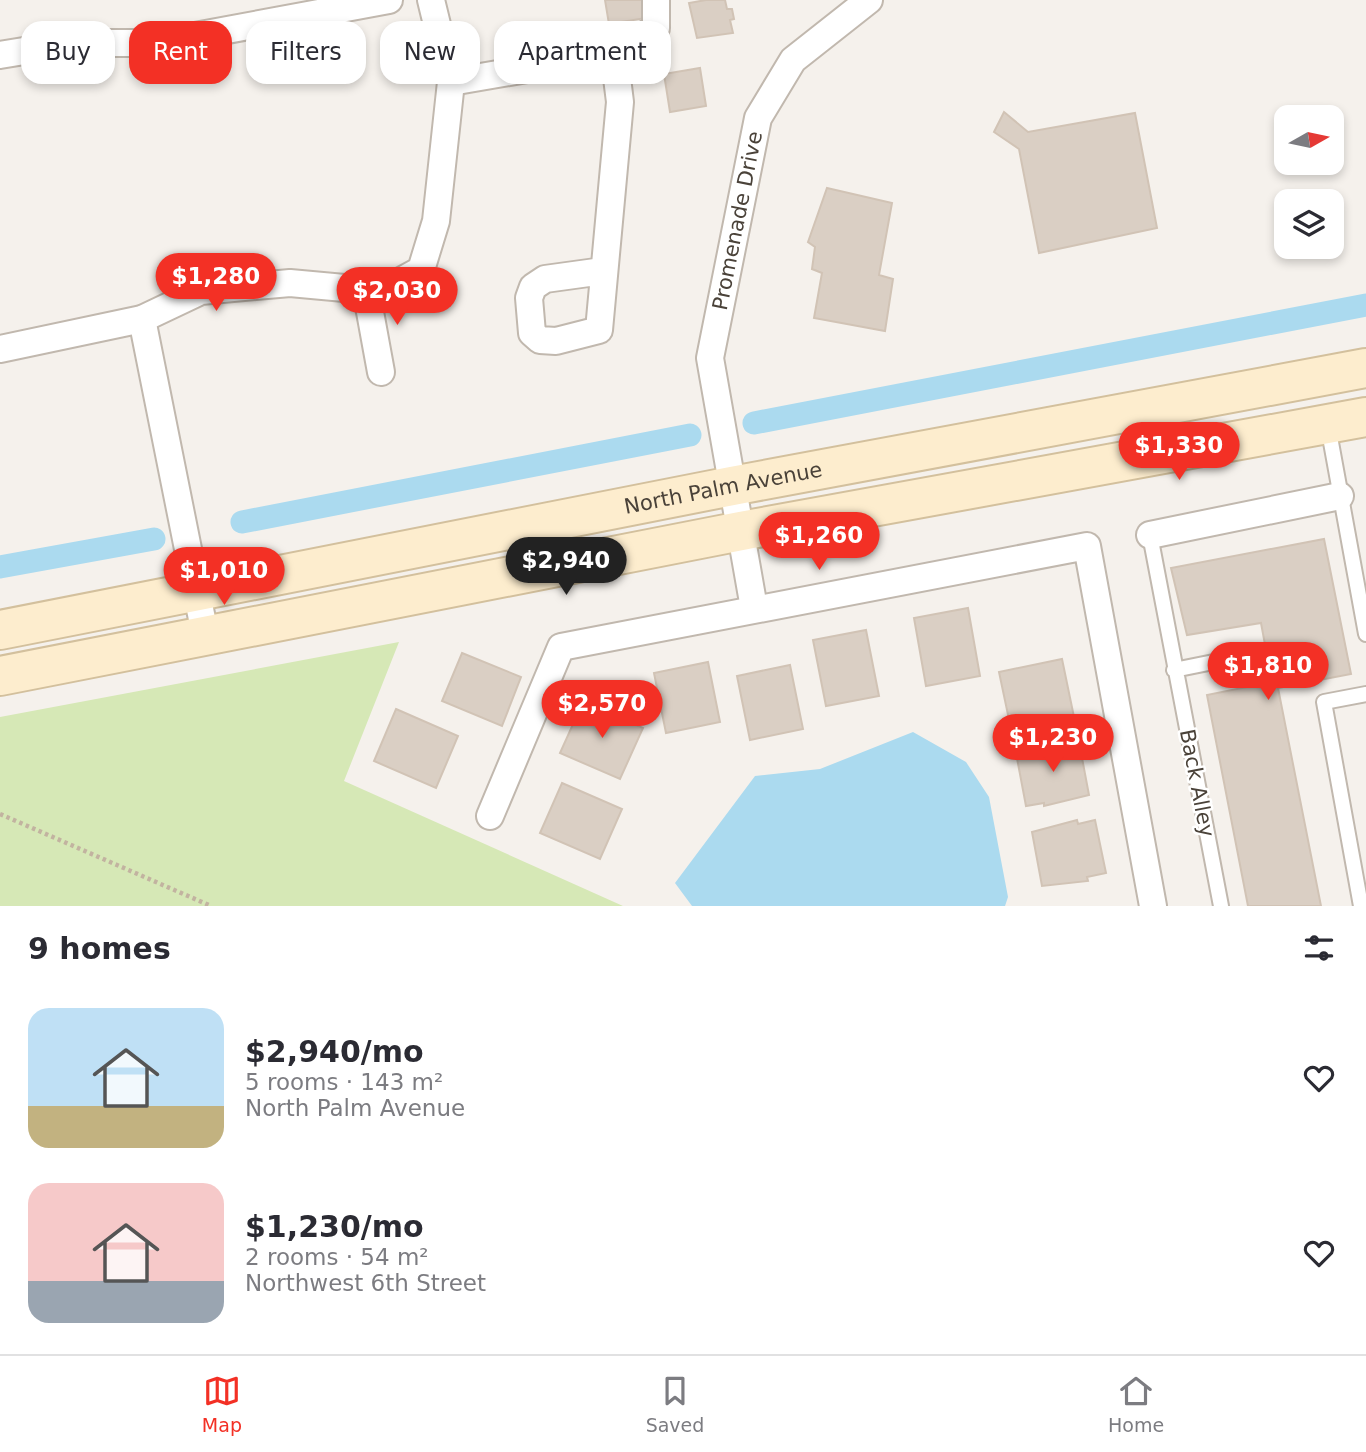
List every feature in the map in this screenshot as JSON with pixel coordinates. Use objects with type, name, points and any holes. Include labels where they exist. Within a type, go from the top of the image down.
[{"type":"main road","name":"North Palm Avenue","points":[[0,630],[197,589],[605,513],[732,486],[1366,368]]},
{"type":"main road","points":[[0,676],[741,531],[1366,417]]},
{"type":"street","points":[[0,55],[73,43],[157,43],[389,0]]},
{"type":"street","points":[[431,0],[436,21]]},
{"type":"street","points":[[656,0],[656,21]]},
{"type":"street","name":"Promenade Drive","points":[[754,608],[710,358],[758,118],[793,60],[869,0]]},
{"type":"street","points":[[0,349],[142,319],[201,291],[290,283],[366,290],[401,281],[421,270],[436,221],[451,84]]},
{"type":"street","points":[[603,271],[620,102],[618,84]]},
{"type":"street","points":[[366,290],[381,372]]},
{"type":"street","points":[[142,319],[205,634]]},
{"type":"street","points":[[1150,535],[1340,496]]},
{"type":"street","points":[[490,816],[561,647],[1087,546],[1153,906]]},
{"type":"lane","points":[[1327,425],[1366,634]]},
{"type":"lane","name":"Back Alley","points":[[1150,535],[1221,906]]},
{"type":"lane","points":[[1174,670],[1263,652]]},
{"type":"lane","points":[[1361,906],[1324,702],[1366,694]]},
{"type":"path","points":[[0,814],[211,906]]},
{"type":"green space","points":[[399,642],[344,781],[623,906],[0,906],[0,717]]},
{"type":"water","points":[[913,732],[966,762],[989,797],[1008,897],[1005,906],[692,906],[675,883],[755,776],[820,769]]},
{"type":"building","points":[[605,0],[642,0],[646,18],[608,21]]},
{"type":"building","points":[[725,0],[727,9],[732,9],[734,19],[730,20],[733,33],[697,38],[689,3]]},
{"type":"building","points":[[700,68],[706,106],[670,112],[666,84],[671,84],[671,73]]},
{"type":"building","points":[[1004,112],[1028,132],[1135,113],[1157,228],[1039,253],[1019,149],[994,132]]},
{"type":"building","points":[[827,188],[892,203],[879,275],[893,279],[885,331],[814,318],[822,273],[812,269],[815,247],[808,242]]},
{"type":"building","points":[[1324,539],[1351,674],[1278,688],[1321,906],[1248,906],[1207,695],[1272,682],[1261,623],[1187,635],[1171,568]]},
{"type":"building","points":[[968,608],[980,676],[926,686],[914,618]]},
{"type":"building","points":[[866,630],[879,696],[826,706],[813,640]]},
{"type":"building","points":[[462,653],[521,677],[502,726],[442,701]]},
{"type":"building","points":[[1062,659],[1074,717],[1011,729],[999,672]]},
{"type":"building","points":[[708,662],[720,722],[666,733],[654,673]]},
{"type":"building","points":[[790,665],[803,729],[750,740],[737,676]]},
{"type":"building","points":[[583,702],[643,728],[620,779],[560,753]]},
{"type":"building","points":[[396,709],[458,736],[436,788],[374,761]]},
{"type":"building","points":[[1062,741],[1063,744],[1079,742],[1089,795],[1044,806],[1044,803],[1026,806],[1016,753]]},
{"type":"building","points":[[562,783],[622,809],[600,859],[540,833]]},
{"type":"building","points":[[1077,820],[1078,824],[1095,820],[1106,873],[1087,877],[1088,881],[1042,886],[1032,832]]},
{"type":"waterway","points":[[754,423],[1366,305]]},
{"type":"waterway","points":[[242,522],[690,435]]},
{"type":"waterway","points":[[0,567],[154,539]]}]
